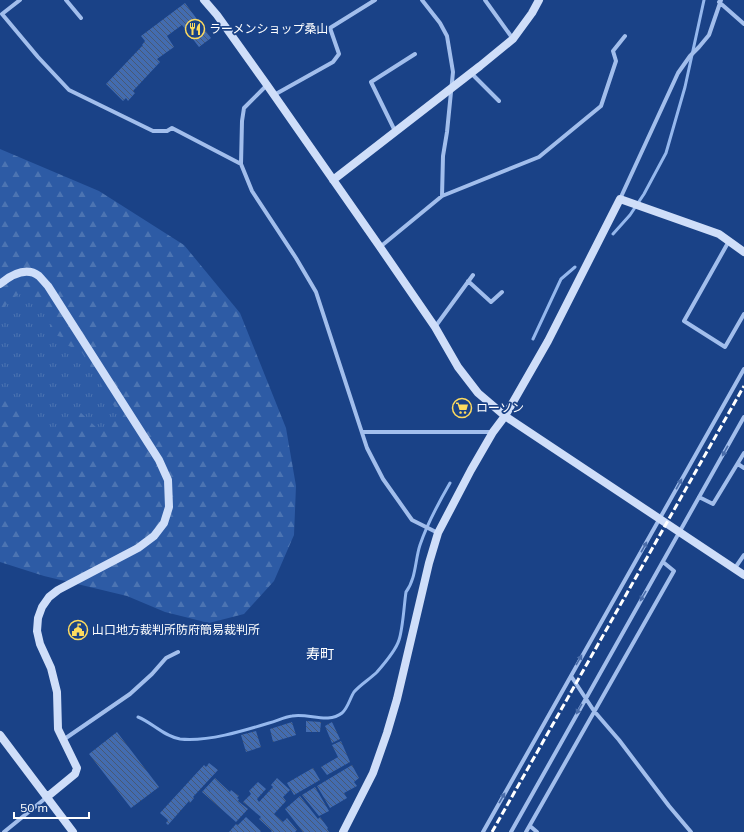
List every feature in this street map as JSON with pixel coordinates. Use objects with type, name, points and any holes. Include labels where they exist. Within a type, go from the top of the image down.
[{"type":"street","points":[[20,0],[1,15],[69,90],[153,132],[167,131],[172,128],[241,164]]},
{"type":"street","points":[[66,0],[81,18]]},
{"type":"street","points":[[204,0],[217,15],[267,85],[380,247],[435,327],[458,367],[478,393],[505,416],[744,574]]},
{"type":"street","points":[[274,96],[333,62],[339,54],[330,28],[375,0]]},
{"type":"street","points":[[422,0],[440,23],[447,36],[453,72],[443,156],[442,196]]},
{"type":"street","points":[[486,0],[513,38]]},
{"type":"street","points":[[333,180],[471,73],[513,38],[532,13],[539,0]]},
{"type":"street","points":[[343,832],[373,772],[387,733],[397,699],[429,563],[438,533],[471,470],[493,432],[505,416],[548,341],[620,199],[678,73],[690,56],[699,48],[709,35],[720,1],[744,24]]},
{"type":"street","points":[[380,247],[442,196],[539,157],[601,106],[616,61],[613,50],[626,36]]},
{"type":"street","points":[[395,131],[371,82],[415,54]]},
{"type":"street","points":[[471,73],[499,101]]},
{"type":"street","points":[[267,85],[244,108],[242,121],[241,164],[252,191],[296,258],[316,292],[367,448],[383,479],[412,520],[438,533]]},
{"type":"street","points":[[620,199],[719,234],[744,252]]},
{"type":"street","points":[[729,241],[684,321],[725,347],[744,314]]},
{"type":"street","points":[[0,284],[15,273],[27,271],[39,276],[48,286],[159,460],[168,480],[169,507],[164,523],[154,536],[138,548],[58,590],[48,597],[42,607],[38,618],[37,631],[40,644],[51,668],[57,692],[58,729],[62,740],[77,768],[75,774],[4,832]]},
{"type":"street","points":[[435,327],[473,274]]},
{"type":"street","points":[[468,281],[491,302],[502,292]]},
{"type":"street","points":[[483,832],[744,369]]},
{"type":"street","points":[[511,832],[585,698],[681,532],[744,417]]},
{"type":"street","points":[[362,432],[493,432]]},
{"type":"street","points":[[699,497],[713,504],[744,453]]},
{"type":"street","points":[[738,464],[744,468]]},
{"type":"street","points":[[735,568],[744,555]]},
{"type":"street","points":[[526,832],[674,571],[663,562]]},
{"type":"street","points":[[62,740],[130,694],[152,674],[166,658],[178,652]]},
{"type":"street","points":[[571,676],[594,711],[691,832]]},
{"type":"street","points":[[0,735],[73,832]]},
{"type":"street","points":[[530,826],[537,832]]},
{"type":"green space","points":[[0,149],[99,191],[184,245],[240,313],[286,428],[296,486],[294,535],[274,581],[244,614],[209,623],[165,612],[127,596],[44,576],[0,562]]},
{"type":"green space","points":[[32,291],[35,294],[34,298],[38,300],[37,305],[43,308],[41,312],[47,314],[46,320],[52,322],[50,327],[56,330],[55,335],[61,337],[59,342],[81,351],[120,416],[100,431],[79,411],[54,437],[0,388],[0,313],[17,295]]},
{"type":"building","points":[[185,3],[211,38],[199,47],[182,25],[167,36],[174,47],[157,59],[160,62],[133,91],[135,93],[128,101],[126,98],[123,101],[106,84],[143,45],[145,41],[141,36]]},
{"type":"building","points":[[306,721],[321,722],[320,732],[306,732]]},
{"type":"building","points":[[292,722],[296,735],[273,742],[270,729]]},
{"type":"building","points":[[332,722],[340,739],[332,743],[325,726]]},
{"type":"building","points":[[256,731],[261,747],[246,752],[241,735]]},
{"type":"building","points":[[117,732],[159,787],[131,808],[89,754]]},
{"type":"building","points":[[341,741],[350,762],[327,775],[321,767],[338,757],[332,745]]},
{"type":"building","points":[[209,763],[218,770],[193,797],[194,798],[190,803],[189,801],[168,825],[166,823],[168,820],[160,813],[204,765],[206,767]]},
{"type":"building","points":[[352,765],[359,778],[354,782],[357,786],[344,793],[347,798],[330,808],[317,786]]},
{"type":"building","points":[[313,768],[320,780],[294,795],[287,783]]},
{"type":"building","points":[[215,778],[230,792],[231,790],[239,796],[237,798],[239,799],[238,801],[248,809],[236,822],[202,792]]},
{"type":"building","points":[[277,778],[290,790],[283,797],[286,801],[274,814],[283,822],[287,818],[297,830],[295,832],[271,832],[272,831],[259,819],[261,817],[243,802],[251,794],[249,791],[258,782],[266,789],[257,799],[259,802],[273,787],[271,785]]},
{"type":"building","points":[[315,787],[329,811],[319,816],[302,795]]},
{"type":"building","points":[[300,796],[318,819],[320,817],[328,828],[327,829],[329,832],[303,832],[285,809]]},
{"type":"building","points":[[246,817],[261,831],[260,832],[229,832],[236,824],[238,825]]},
{"type":"waterway","points":[[613,234],[630,215],[644,194],[666,153],[685,87],[704,0]]},
{"type":"waterway","points":[[533,339],[561,279],[575,267]]},
{"type":"waterway","points":[[138,717],[168,735],[180,739],[191,740],[225,735],[298,715],[331,718],[342,713],[354,692],[377,672],[390,657],[397,644],[402,629],[406,592],[414,575],[418,551],[430,521],[450,483]]},
{"type":"railway","points":[[492,832],[744,386]]},
{"type":"place","name":"ラーメンショップ桑山","points":[[195,29]]},
{"type":"place","name":"ローソン","points":[[462,408]]},
{"type":"place","name":"山口地方裁判所防府簡易裁判所","points":[[78,630]]},
{"type":"district","name":"寿町","points":[[320,654]]}]
